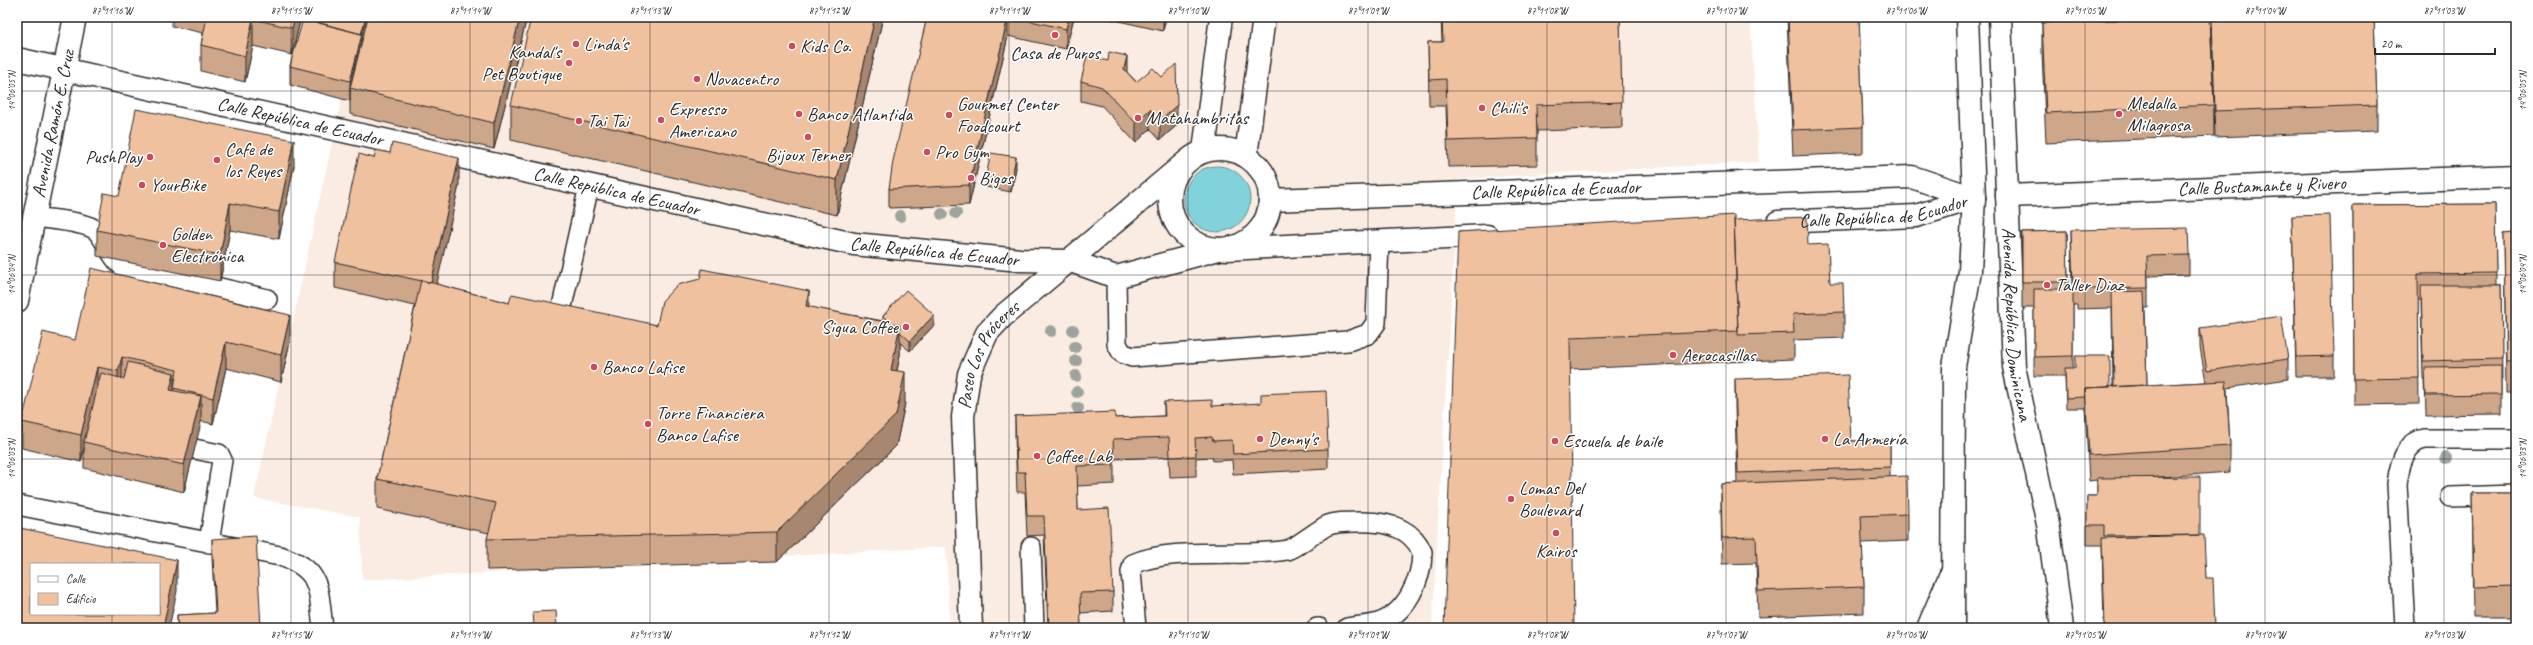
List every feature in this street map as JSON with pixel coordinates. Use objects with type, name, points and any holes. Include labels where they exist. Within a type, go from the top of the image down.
[{"type":"street","name":"Avenida Ramón E. Cruz","points":[[17,301],[75,17]]},
{"type":"street","points":[[1204,151],[1221,17]]},
{"type":"street","points":[[1246,156],[1264,17]]},
{"type":"street","name":"Avenida República Dominicana","points":[[1953,628],[1954,366],[1970,270],[1974,198],[1967,17]]},
{"type":"street","name":"Avenida República Dominicana","points":[[2000,17],[2014,367],[2049,529],[2062,628]]},
{"type":"street","name":"Calle República de Ecuador","points":[[17,59],[854,244],[1020,260],[1071,261],[1116,277]]},
{"type":"street","points":[[1116,277],[1223,249],[1241,245],[1253,238],[1268,214],[1270,200],[1269,187],[1264,175],[1246,156],[1232,151],[1204,151],[1185,163],[1175,177],[1170,193],[1170,210],[1177,225],[1188,238],[1202,247],[1223,249],[1506,235]]},
{"type":"street","name":"Paseo Los Próceres","points":[[971,628],[963,418],[969,374],[987,333],[1003,316],[1071,261],[1185,163]]},
{"type":"street","name":"Calle Bustamante y Rivero","points":[[2007,196],[2516,176]]},
{"type":"street","name":"Calle República de Ecuador","points":[[1270,200],[1912,177],[1974,198]]},
{"type":"street","name":"Calle República de Ecuador","points":[[1758,223],[1916,216],[1974,198]]},
{"type":"street","points":[[1928,628],[1953,567]]},
{"type":"lane","points":[[558,324],[589,186]]},
{"type":"lane","points":[[35,217],[82,225],[97,232],[111,255],[120,265],[266,299]]},
{"type":"lane","points":[[1116,277],[1117,344],[1122,353],[1132,357],[1348,341],[1368,334],[1376,324],[1380,241]]},
{"type":"lane","points":[[2405,628],[2397,484],[2399,466],[2407,451],[2418,440],[2425,439],[2516,439]]},
{"type":"lane","points":[[152,440],[219,454],[222,460],[209,543]]},
{"type":"lane","points":[[2450,497],[2516,495]]},
{"type":"lane","points":[[17,505],[300,562],[311,572],[319,595],[323,628]]},
{"type":"lane","points":[[1136,628],[1131,572],[1133,564],[1142,560],[1182,555],[1289,550],[1327,525],[1341,522],[1376,521],[1396,526],[1412,536],[1422,552],[1418,580],[1409,598],[1398,611],[1379,623],[1347,628]]},
{"type":"lane","points":[[1031,547],[1034,628]]},
{"type":"shaded area","points":[[363,17],[1750,17],[1759,162],[1458,179],[1432,628],[950,628],[946,547],[362,580],[360,517],[254,498],[340,106]]},
{"type":"water","points":[[1217,166],[1230,169],[1240,176],[1247,186],[1250,199],[1247,212],[1240,222],[1230,229],[1217,232],[1204,229],[1194,222],[1187,212],[1184,199],[1187,186],[1194,176],[1204,169]]},
{"type":"building","points":[[207,17],[295,17],[292,28],[253,19],[245,56],[201,45]]},
{"type":"building","points":[[307,17],[366,17],[361,34],[306,19]]},
{"type":"building","points":[[368,17],[520,17],[494,123],[350,88]]},
{"type":"building","name":"Novacentro","points":[[531,17],[875,17],[837,180],[511,105]]},
{"type":"building","name":"Gourmet Center Foodcourt","points":[[927,17],[1008,17],[969,185],[889,189],[893,161]]},
{"type":"building","points":[[1013,17],[1069,17],[1066,29]]},
{"type":"building","points":[[1442,17],[1620,17],[1622,102],[1536,105],[1537,138],[1448,141],[1446,79],[1429,80],[1428,42],[1443,42]]},
{"type":"building","points":[[1788,17],[1859,17],[1863,127],[1793,130]]},
{"type":"building","points":[[2210,17],[2214,105],[2046,113],[2042,23]]},
{"type":"building","points":[[2212,17],[2374,17],[2377,105],[2215,111]]},
{"type":"building","points":[[303,19],[362,34],[350,81],[290,66]]},
{"type":"building","points":[[1109,52],[1127,56],[1124,69],[1136,82],[1153,68],[1162,77],[1176,64],[1177,105],[1160,120],[1150,109],[1136,123],[1102,87],[1081,81],[1087,56],[1108,61]]},
{"type":"building","points":[[136,109],[294,140],[279,212],[230,203],[220,255],[97,230],[104,193],[119,196]]},
{"type":"building","points":[[392,143],[459,158],[431,283],[335,262],[359,154],[374,158],[376,150],[390,153]]},
{"type":"building","points":[[991,153],[1016,157],[1011,181],[986,176]]},
{"type":"building","points":[[2495,204],[2496,273],[2418,274],[2419,378],[2354,379],[2353,205]]},
{"type":"building","name":"Lomas Del Boulevard","points":[[1734,215],[1738,331],[1570,338],[1574,628],[1444,628],[1458,232]]},
{"type":"building","points":[[2330,215],[2334,356],[2296,357],[2292,216]]},
{"type":"building","points":[[1807,217],[1808,245],[1828,244],[1830,283],[1843,283],[1844,312],[1793,314],[1794,333],[1738,335],[1734,220]]},
{"type":"building","points":[[2188,228],[2189,255],[2147,256],[2148,288],[2077,289],[2077,285],[2073,285],[2071,230]]},
{"type":"building","points":[[2067,231],[2068,282],[2022,282],[2022,232]]},
{"type":"building","points":[[2516,232],[2516,362],[2506,362],[2504,233]]},
{"type":"building","points":[[91,268],[290,315],[281,355],[226,342],[213,398],[174,388],[177,370],[122,357],[118,371],[97,367],[81,435],[22,422],[43,332],[75,340]]},
{"type":"building","name":"Torre Financiera Banco Lafise","points":[[702,269],[809,291],[806,306],[900,325],[891,370],[905,372],[896,415],[777,532],[487,539],[496,503],[377,479],[421,280],[509,303],[512,294],[657,325],[662,301],[677,285],[700,279]]},
{"type":"building","points":[[2421,285],[2501,285],[2502,359],[2423,361]]},
{"type":"building","points":[[2034,289],[2073,289],[2073,356],[2034,357]]},
{"type":"building","points":[[906,290],[934,315],[910,341],[900,332],[900,325],[890,323],[883,316]]},
{"type":"building","points":[[2144,291],[2147,385],[2114,387],[2112,292]]},
{"type":"building","points":[[2281,316],[2288,359],[2207,371],[2200,328]]},
{"type":"building","points":[[2075,356],[2110,356],[2110,387],[2085,388],[2085,397],[2066,398],[2065,368],[2075,368]]},
{"type":"building","points":[[128,362],[174,373],[170,390],[201,396],[184,465],[84,442],[101,373],[124,379]]},
{"type":"building","points":[[2501,366],[2501,394],[2426,395],[2425,367]]},
{"type":"building","points":[[1848,375],[1851,441],[1890,440],[1890,467],[1738,473],[1735,379]]},
{"type":"building","points":[[2226,381],[2230,446],[2089,455],[2085,388]]},
{"type":"building","points":[[1326,391],[1328,449],[1233,454],[1232,440],[1213,441],[1212,437],[1195,438],[1196,456],[1170,457],[1169,437],[1113,439],[1114,465],[1077,466],[1078,510],[1109,508],[1113,592],[1080,593],[1081,628],[1049,628],[1044,516],[1027,516],[1025,472],[1017,472],[1015,416],[1115,412],[1115,418],[1165,416],[1164,402],[1212,400],[1212,406],[1261,403],[1261,394]]},
{"type":"building","points":[[1907,476],[1908,514],[1861,516],[1864,587],[1758,591],[1756,537],[1722,538],[1721,484]]},
{"type":"building","points":[[2200,477],[2200,535],[2104,536],[2104,525],[2087,525],[2087,496],[2097,496],[2097,478]]},
{"type":"building","points":[[2472,493],[2516,493],[2516,586],[2474,587]]},
{"type":"building","points":[[20,528],[177,560],[163,628],[17,628],[17,542]]},
{"type":"building","points":[[2204,535],[2206,578],[2213,578],[2215,628],[2105,628],[2102,538]]},
{"type":"building","points":[[256,536],[261,628],[178,628],[177,615],[216,613],[212,539]]},
{"type":"building","points":[[2514,606],[2516,606],[2516,628],[2514,628]]},
{"type":"building","points":[[556,611],[557,628],[534,628],[533,612]]},
{"type":"place","name":"Casa de Puros","points":[[1055,35]]},
{"type":"place","name":"Linda's","points":[[576,44]]},
{"type":"place","name":"Kids Co.","points":[[792,46]]},
{"type":"place","name":"Kandal's Pet Boutique","points":[[569,63]]},
{"type":"place","name":"Novacentro","points":[[697,79]]},
{"type":"place","name":"Chili's","points":[[1482,108]]},
{"type":"place","name":"Banco Atlantida","points":[[799,114]]},
{"type":"place","name":"Medalla Milagrosa","points":[[2119,114]]},
{"type":"place","name":"Gourmet Center Foodcourt","points":[[949,115]]},
{"type":"place","name":"Matahambritas","points":[[1138,118]]},
{"type":"place","name":"Expresso Americano","points":[[661,120]]},
{"type":"place","name":"Tai Tai","points":[[579,121]]},
{"type":"place","name":"Bijoux Terner","points":[[808,137]]},
{"type":"place","name":"Pro Gym","points":[[927,152]]},
{"type":"place","name":"PushPlay","points":[[150,157]]},
{"type":"place","name":"Cafe de los Reyes","points":[[217,160]]},
{"type":"place","name":"Bigos","points":[[971,178]]},
{"type":"place","name":"YourBike","points":[[142,185]]},
{"type":"place","name":"Golden Electrónica","points":[[163,245]]},
{"type":"place","name":"Taller Diaz","points":[[2047,285]]},
{"type":"place","name":"Sigua Coffee","points":[[906,327]]},
{"type":"place","name":"Aerocasillas","points":[[1673,355]]},
{"type":"place","name":"Banco Lafise","points":[[594,367]]},
{"type":"place","name":"Torre Financiera Banco Lafise","points":[[648,424]]},
{"type":"place","name":"Denny's","points":[[1260,439]]},
{"type":"place","name":"La Armería","points":[[1825,439]]},
{"type":"place","name":"Escuela de baile","points":[[1555,441]]},
{"type":"place","name":"Coffee Lab","points":[[1037,456]]},
{"type":"place","name":"Lomas Del Boulevard","points":[[1511,499]]},
{"type":"place","name":"Kairos","points":[[1556,533]]}]
